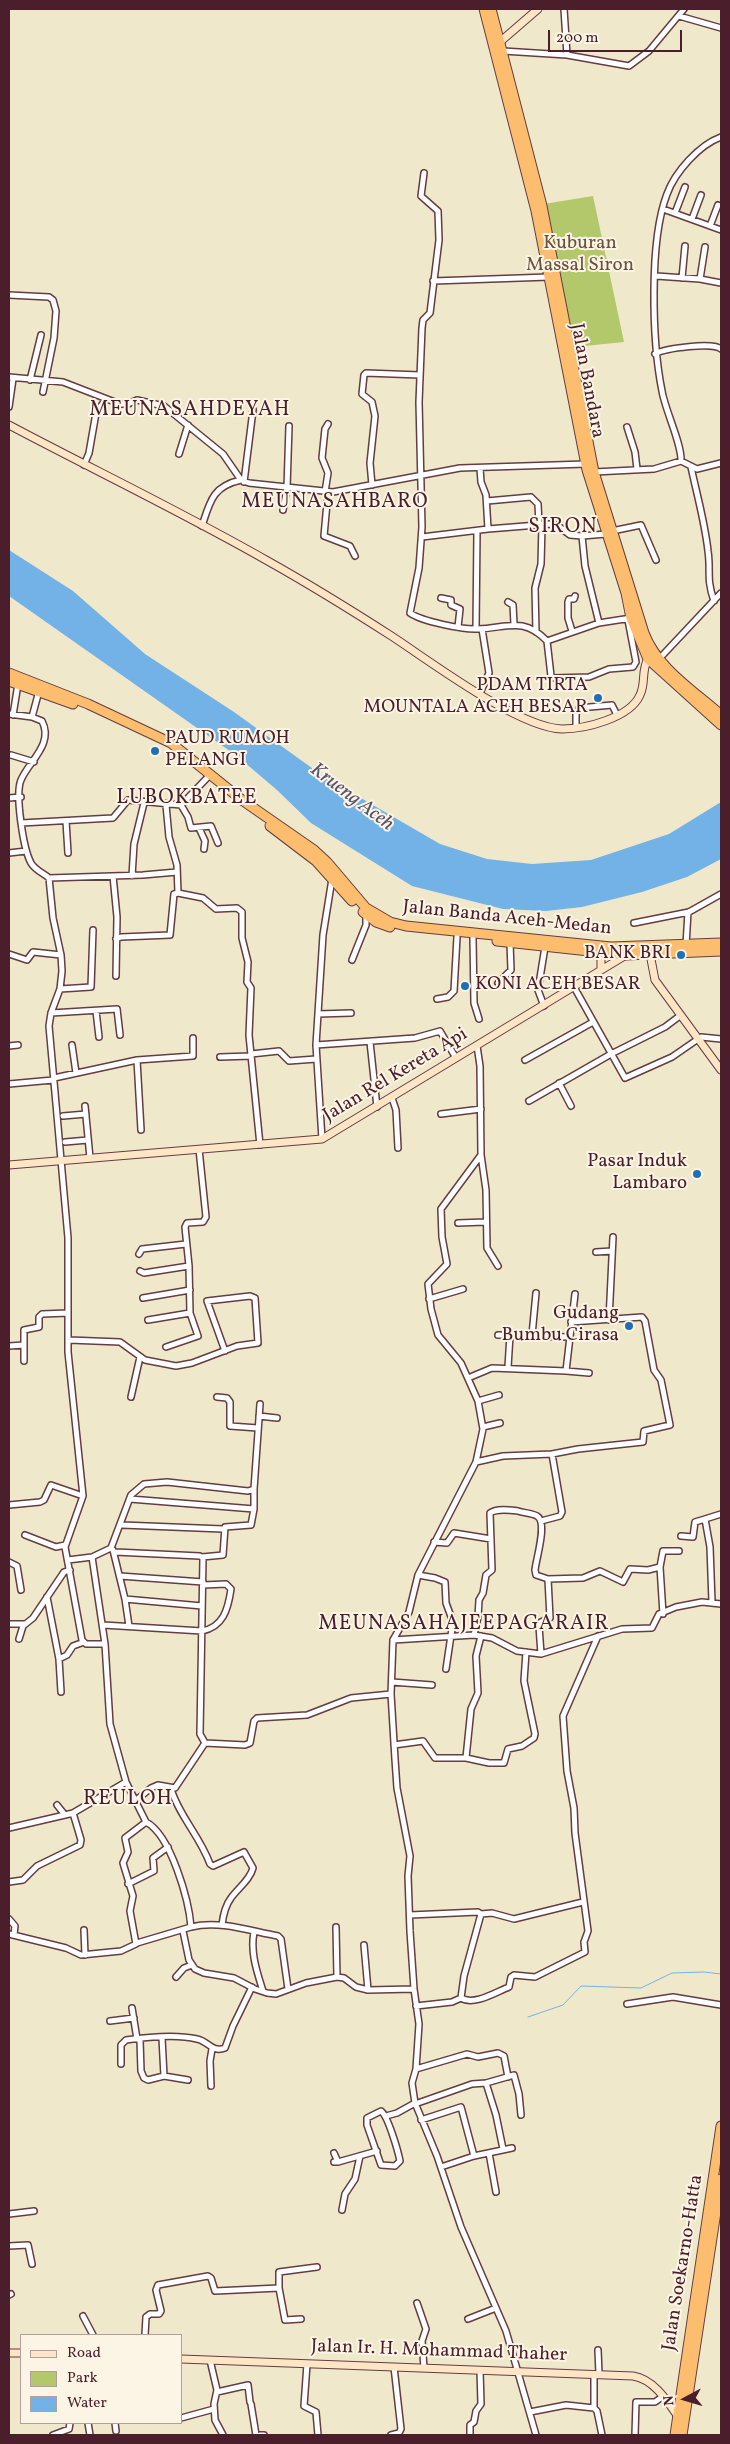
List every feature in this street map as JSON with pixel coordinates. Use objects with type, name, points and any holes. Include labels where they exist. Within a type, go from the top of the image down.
[{"type":"highway","name":"Jalan Bandara","points":[[484,9],[506,77],[542,206],[594,472],[609,533]]},
{"type":"highway","name":"Jalan Bandara","points":[[491,9],[501,41],[506,77],[536,211],[586,464],[648,642],[663,668],[721,724]]},
{"type":"highway","name":"Jalan Bandara","points":[[629,592],[630,619],[643,663],[663,668],[721,715]]},
{"type":"highway","name":"Jalan Banda Aceh-Medan","points":[[9,673],[43,685],[173,750],[207,778],[300,847],[366,916],[376,922],[396,929],[457,937],[611,947],[721,943]]},
{"type":"highway","name":"Jalan Banda Aceh-Medan","points":[[9,681],[107,716],[171,743],[242,800],[307,845],[327,862],[366,908],[390,922],[545,947],[597,953],[626,955],[721,951]]},
{"type":"highway","name":"Jalan Soekarno-Hatta","points":[[675,2435],[721,2126]]},
{"type":"highway","name":"Jalan Soekarno-Hatta","points":[[682,2435],[721,2179]]},
{"type":"main road","points":[[501,41],[538,9]]},
{"type":"main road","points":[[9,425],[202,526],[300,580],[480,693],[539,725],[553,728],[576,728],[617,715],[632,705],[641,694],[643,663]]},
{"type":"main road","points":[[597,953],[601,959],[601,969]]},
{"type":"main road","points":[[650,954],[655,980],[721,1070]]},
{"type":"main road","name":"Jalan Rel Kereta Api","points":[[9,1165],[322,1139],[626,955]]},
{"type":"main road","name":"Jalan Ir. H. Mohammad Thaher","points":[[182,2359],[639,2376],[656,2388],[684,2425]]},
{"type":"street","points":[[564,9],[567,55]]},
{"type":"street","points":[[503,51],[567,55],[630,66],[649,51],[684,9]]},
{"type":"street","points":[[679,16],[721,28]]},
{"type":"street","points":[[721,137],[702,148],[676,177],[668,191],[663,209],[656,276],[655,354],[662,393],[681,460],[691,467],[701,469],[721,463]]},
{"type":"street","points":[[424,172],[421,189],[422,198],[438,211],[439,240],[429,315],[423,320],[422,328],[420,375],[422,537],[419,568],[410,613],[458,627],[476,629],[514,624],[523,625],[547,641],[551,676],[554,678],[589,677],[608,669],[633,667],[643,663],[630,619],[599,623],[547,641]]},
{"type":"street","points":[[675,213],[685,188]]},
{"type":"street","points":[[692,219],[701,195]]},
{"type":"street","points":[[710,226],[718,205]]},
{"type":"street","points":[[663,209],[721,230]]},
{"type":"street","points":[[682,278],[685,246]]},
{"type":"street","points":[[700,279],[705,247]]},
{"type":"street","points":[[656,276],[700,279],[721,283]]},
{"type":"street","points":[[433,281],[549,278]]},
{"type":"street","points":[[9,295],[49,296],[55,305],[54,338],[44,379],[43,392]]},
{"type":"street","points":[[30,380],[41,335]]},
{"type":"street","points":[[655,354],[671,349],[714,346],[721,349]]},
{"type":"street","points":[[372,485],[370,463],[375,417],[372,402],[362,394],[364,375],[366,373],[420,375]]},
{"type":"street","points":[[9,407],[11,378],[44,379],[63,382],[106,399],[126,404],[136,400],[158,403],[223,454],[242,481]]},
{"type":"street","points":[[84,465],[89,453],[96,413],[106,399]]},
{"type":"street","points":[[242,481],[253,410]]},
{"type":"street","points":[[328,424],[325,429],[322,458],[328,473],[324,536],[350,546],[355,556]]},
{"type":"street","points":[[179,454],[188,425]]},
{"type":"street","points":[[283,510],[287,488],[289,426]]},
{"type":"street","points":[[627,427],[635,452],[637,469]]},
{"type":"street","points":[[594,472],[637,469],[654,470],[681,460]]},
{"type":"street","points":[[202,526],[210,503],[218,490],[228,483],[242,481],[287,488],[338,492],[460,468],[586,464]]},
{"type":"street","points":[[691,467],[706,536],[709,554],[707,573],[714,601]]},
{"type":"street","points":[[480,468],[487,501],[488,529]]},
{"type":"street","points":[[487,501],[530,497],[538,504],[541,564],[535,588],[536,632]]},
{"type":"street","points":[[422,537],[540,525],[556,525],[570,535],[582,536],[609,533],[641,525],[656,560]]},
{"type":"street","points":[[476,629],[477,532]]},
{"type":"street","points":[[582,536],[584,566],[599,623]]},
{"type":"street","points":[[659,659],[721,593]]},
{"type":"street","points":[[572,631],[568,618],[568,602],[575,596]]},
{"type":"street","points":[[442,598],[451,600],[451,605],[460,609],[458,627]]},
{"type":"street","points":[[508,602],[513,605],[514,624]]},
{"type":"street","points":[[480,693],[489,673],[482,629]]},
{"type":"street","points":[[18,684],[11,714],[32,717],[42,721],[44,729],[41,751],[22,779],[21,823],[26,851],[33,866],[49,878],[132,876],[177,872]]},
{"type":"street","points":[[32,717],[39,691]]},
{"type":"street","points":[[576,728],[576,714],[579,708],[612,705],[617,715]]},
{"type":"street","points":[[11,755],[34,762]]},
{"type":"street","points":[[21,823],[113,818],[128,800],[166,806],[181,805],[207,778]]},
{"type":"street","points":[[9,798],[21,797]]},
{"type":"street","points":[[132,876],[134,844],[144,803]]},
{"type":"street","points":[[181,805],[188,816],[191,828],[209,826],[212,828],[218,843]]},
{"type":"street","points":[[166,806],[169,837],[177,872],[178,893]]},
{"type":"street","points":[[66,821],[68,853]]},
{"type":"street","points":[[199,828],[205,841],[204,849]]},
{"type":"street","points":[[9,853],[26,851]]},
{"type":"street","points":[[113,876],[116,976]]},
{"type":"street","points":[[49,878],[53,918],[61,955],[60,989],[51,1013],[49,1026],[68,1238],[69,1340],[83,1496],[65,1546],[84,1642]]},
{"type":"street","points":[[322,1139],[316,1045],[323,935],[332,879]]},
{"type":"street","points":[[116,939],[121,937],[170,935],[174,894],[178,893],[203,898],[216,909],[237,908],[242,912],[242,938],[248,962],[247,982],[251,988],[249,1035],[260,1145]]},
{"type":"street","points":[[634,923],[688,912],[721,894]]},
{"type":"street","points":[[686,945],[688,912]]},
{"type":"street","points":[[352,960],[366,925],[366,916]]},
{"type":"street","points":[[60,989],[91,987],[93,930]]},
{"type":"street","points":[[437,999],[448,997],[454,991],[457,937]]},
{"type":"street","points":[[473,938],[474,1003],[478,1019]]},
{"type":"street","points":[[498,982],[511,970],[507,940]]},
{"type":"street","points":[[544,1006],[538,990],[545,947]]},
{"type":"street","points":[[9,954],[27,960],[33,952],[61,955]]},
{"type":"street","points":[[574,987],[611,1054],[627,1078],[682,1051],[698,1039],[721,1039]]},
{"type":"street","points":[[51,1013],[117,1009],[120,1035]]},
{"type":"street","points":[[96,1011],[99,1037]]},
{"type":"street","points":[[318,1014],[351,1013]]},
{"type":"street","points":[[529,1101],[611,1054],[665,1027],[681,1015]]},
{"type":"street","points":[[525,1060],[593,1022]]},
{"type":"street","points":[[316,1045],[415,1038],[442,1032],[456,1058]]},
{"type":"street","points":[[9,1084],[53,1079],[137,1060],[194,1056],[193,1038]]},
{"type":"street","points":[[370,1042],[377,1107]]},
{"type":"street","points":[[9,1046],[18,1045]]},
{"type":"street","points":[[72,1045],[76,1073]]},
{"type":"street","points":[[477,1046],[481,1109],[480,1155],[486,1190],[485,1222],[487,1248],[498,1266]]},
{"type":"street","points":[[220,1057],[279,1051],[289,1061],[316,1059]]},
{"type":"street","points":[[137,1060],[141,1130]]},
{"type":"street","points":[[559,1083],[571,1106]]},
{"type":"street","points":[[392,1098],[396,1110],[398,1148]]},
{"type":"street","points":[[85,1106],[90,1158]]},
{"type":"street","points":[[441,1114],[481,1109]]},
{"type":"street","points":[[63,1116],[86,1114]]},
{"type":"street","points":[[65,1142],[88,1140]]},
{"type":"street","points":[[166,1347],[197,1337],[190,1313],[189,1266],[185,1225],[203,1222],[206,1217],[199,1149]]},
{"type":"street","points":[[480,1155],[441,1209],[447,1264],[430,1280],[429,1299],[438,1335],[460,1363],[468,1378],[478,1401],[483,1427],[476,1462],[418,1575],[409,1612],[393,1640],[391,1694],[397,1788],[410,1856],[408,1876],[410,1915],[414,1989],[419,2024],[416,2069],[412,2083],[415,2103],[441,2167],[459,2221],[496,2308],[519,2371],[536,2435]]},
{"type":"street","points":[[458,1223],[485,1222]]},
{"type":"street","points":[[610,1320],[613,1236]]},
{"type":"street","points":[[139,1254],[142,1249],[186,1244]]},
{"type":"street","points":[[596,1252],[612,1252]]},
{"type":"street","points":[[140,1271],[144,1273],[189,1266]]},
{"type":"street","points":[[429,1299],[463,1289]]},
{"type":"street","points":[[143,1298],[190,1290]]},
{"type":"street","points":[[532,1335],[536,1293]]},
{"type":"street","points":[[566,1372],[574,1294]]},
{"type":"street","points":[[69,1340],[120,1342],[152,1362],[176,1366],[184,1365],[237,1346],[258,1343],[255,1298],[250,1296],[207,1301],[225,1350]]},
{"type":"street","points":[[24,1361],[24,1331],[39,1327],[41,1314],[68,1313]]},
{"type":"street","points":[[148,1320],[190,1313]]},
{"type":"street","points":[[476,1462],[504,1456],[552,1454],[570,1450],[640,1443],[643,1442],[644,1431],[670,1425],[661,1380],[654,1370],[645,1321],[642,1317],[571,1322]]},
{"type":"street","points":[[498,1335],[569,1338]]},
{"type":"street","points":[[508,1367],[510,1335]]},
{"type":"street","points":[[9,1346],[24,1345]]},
{"type":"street","points":[[131,1397],[140,1356]]},
{"type":"street","points":[[468,1378],[492,1368],[508,1367],[590,1373]]},
{"type":"street","points":[[478,1401],[499,1395]]},
{"type":"street","points":[[217,1397],[227,1398],[230,1402],[229,1425],[258,1428]]},
{"type":"street","points":[[122,1525],[223,1530],[228,1526],[250,1526],[254,1509],[260,1404]]},
{"type":"street","points":[[259,1416],[277,1418]]},
{"type":"street","points":[[483,1427],[500,1423]]},
{"type":"street","points":[[541,1521],[560,1516],[562,1512],[552,1454]]},
{"type":"street","points":[[129,1626],[125,1599],[113,1550],[130,1499],[140,1485],[167,1482],[248,1491],[254,1489]]},
{"type":"street","points":[[9,1505],[40,1502],[44,1500],[52,1485],[83,1496]]},
{"type":"street","points":[[130,1499],[254,1509]]},
{"type":"street","points":[[474,1635],[478,1617],[478,1604],[483,1593],[486,1575],[492,1570],[490,1515],[494,1511],[513,1510],[536,1515],[541,1521],[542,1534],[535,1570],[536,1575],[548,1579],[583,1578],[600,1571],[621,1582],[630,1570],[648,1570],[660,1567]]},
{"type":"street","points":[[681,1536],[693,1537],[695,1522],[721,1514]]},
{"type":"street","points":[[706,1519],[710,1547],[712,1602]]},
{"type":"street","points":[[67,1557],[92,1557],[113,1550],[202,1557],[223,1555],[223,1530]]},
{"type":"street","points":[[434,1542],[447,1543],[453,1534],[457,1533],[491,1539]]},
{"type":"street","points":[[25,1535],[56,1547],[65,1546]]},
{"type":"street","points":[[663,1614],[660,1567],[663,1550],[679,1551]]},
{"type":"street","points":[[92,1557],[103,1625],[110,1724],[126,1782],[146,1822],[158,1832],[168,1847],[177,1869],[191,1927]]},
{"type":"street","points":[[202,1557],[200,1734],[205,1743]]},
{"type":"street","points":[[9,1562],[17,1566],[21,1590]]},
{"type":"street","points":[[19,1639],[25,1624],[33,1618],[64,1572],[70,1570]]},
{"type":"street","points":[[418,1575],[445,1582],[446,1603],[453,1619],[446,1669]]},
{"type":"street","points":[[103,1625],[202,1631],[212,1629],[221,1623],[225,1616],[231,1589],[226,1584],[120,1576]]},
{"type":"street","points":[[541,1654],[539,1626],[541,1622],[550,1618],[548,1579]]},
{"type":"street","points":[[47,1597],[60,1659],[61,1692]]},
{"type":"street","points":[[125,1599],[202,1606]]},
{"type":"street","points":[[393,1640],[474,1635],[492,1638],[509,1648],[541,1654],[555,1652],[625,1628],[652,1628],[658,1614],[663,1614],[676,1607],[712,1602],[721,1604]]},
{"type":"street","points":[[9,1624],[25,1624]]},
{"type":"street","points":[[466,1758],[471,1709],[478,1693],[476,1656],[481,1636]]},
{"type":"street","points":[[416,2006],[452,2002],[461,1998],[468,2000],[487,1997],[509,1987],[511,1977],[535,1977],[549,1968],[584,1954],[584,1939],[588,1932],[583,1902],[574,1808],[567,1771],[563,1716],[598,1636]]},
{"type":"street","points":[[60,1659],[67,1655],[72,1646],[84,1642],[105,1644]]},
{"type":"street","points":[[394,1745],[423,1741],[435,1758],[466,1758],[489,1763],[504,1763],[508,1749],[522,1746],[534,1738],[524,1681],[526,1652]]},
{"type":"street","points":[[392,1682],[432,1685]]},
{"type":"street","points":[[205,1743],[247,1744],[252,1740],[254,1721],[257,1718],[307,1715],[351,1698],[391,1694]]},
{"type":"street","points":[[135,1801],[151,1788],[158,1785],[171,1789],[175,1788],[205,1743]]},
{"type":"street","points":[[9,1828],[73,1813],[126,1782]]},
{"type":"street","points":[[171,1789],[177,1805],[204,1846],[211,1865],[244,1852],[253,1868],[230,1898],[224,1911],[222,1925]]},
{"type":"street","points":[[57,1804],[65,1815]]},
{"type":"street","points":[[9,1882],[23,1880],[37,1866],[80,1845],[73,1813]]},
{"type":"street","points":[[137,1943],[130,1911],[133,1896],[123,1863],[128,1852],[125,1837],[142,1827],[146,1822]]},
{"type":"street","points":[[128,1884],[154,1870],[153,1858],[168,1847]]},
{"type":"street","points":[[410,1915],[492,1913],[514,1919],[583,1902]]},
{"type":"street","points":[[461,1998],[464,1976],[482,1914]]},
{"type":"street","points":[[9,1919],[15,1926],[11,1935],[85,1955],[121,1951],[137,1943],[183,1931],[191,1927],[213,1923],[279,1937],[288,1989]]},
{"type":"street","points":[[336,1927],[337,1978]]},
{"type":"street","points":[[84,1930],[85,1955]]},
{"type":"street","points":[[183,1931],[187,1954],[192,1965],[200,1971],[229,1977],[272,1994],[337,1978],[344,1978],[356,1987],[368,1990],[414,1989]]},
{"type":"street","points":[[254,1932],[252,1947],[254,1962],[262,1991]]},
{"type":"street","points":[[364,1945],[368,1990]]},
{"type":"street","points":[[176,1977],[184,1968],[192,1965]]},
{"type":"street","points":[[121,2064],[123,2042],[138,2039],[198,2039],[212,2049],[221,2050],[227,2046],[232,2026],[252,1987]]},
{"type":"street","points":[[627,2004],[673,1998],[721,2005]]},
{"type":"street","points":[[132,2008],[142,2075],[148,2080],[164,2076],[188,2080]]},
{"type":"street","points":[[110,2021],[134,2018]]},
{"type":"street","points":[[162,2038],[164,2076]]},
{"type":"street","points":[[211,2086],[210,2061],[212,2049]]},
{"type":"street","points":[[416,2069],[468,2054],[478,2057],[498,2053],[504,2056],[508,2077]]},
{"type":"street","points":[[386,2116],[397,2114],[415,2103],[472,2084],[486,2083],[514,2076],[517,2081],[521,2115]]},
{"type":"street","points":[[486,2083],[496,2115],[503,2150]]},
{"type":"street","points":[[421,2120],[461,2107],[474,2156]]},
{"type":"street","points":[[382,2111],[386,2116],[387,2125],[396,2145],[399,2163],[383,2166],[380,2163],[377,2151],[367,2125],[367,2118],[382,2111]]},
{"type":"street","points":[[441,2167],[474,2156],[512,2148]]},
{"type":"street","points":[[334,2153],[336,2162],[377,2151]]},
{"type":"street","points":[[488,2153],[496,2192]]},
{"type":"street","points":[[342,2210],[346,2192],[355,2179],[360,2156]]},
{"type":"street","points":[[9,2214],[34,2211]]},
{"type":"street","points":[[9,2246],[28,2245],[32,2264]]},
{"type":"street","points":[[301,2319],[285,2320],[279,2288],[280,2271],[317,2267]]},
{"type":"street","points":[[145,2334],[146,2317],[150,2314],[159,2314],[161,2311],[156,2290],[158,2284],[209,2276],[215,2292],[279,2288]]},
{"type":"street","points":[[417,2303],[426,2329],[422,2341],[424,2368]]},
{"type":"street","points":[[468,2319],[496,2308]]},
{"type":"street","points":[[82,2316],[92,2334]]},
{"type":"street","points":[[598,2350],[594,2408],[597,2411],[602,2435]]},
{"type":"street","points":[[210,2360],[217,2392],[214,2409],[215,2420],[223,2435]]},
{"type":"street","points":[[307,2364],[304,2406],[316,2412],[318,2435]]},
{"type":"street","points":[[391,2435],[399,2433],[401,2429],[394,2367]]},
{"type":"street","points":[[470,2435],[470,2425],[474,2422],[476,2411],[481,2404],[480,2370]]},
{"type":"street","points":[[217,2392],[248,2386],[256,2435]]},
{"type":"street","points":[[635,2435],[636,2402],[655,2402],[662,2397]]},
{"type":"street","points":[[530,2412],[566,2405],[594,2408]]},
{"type":"street","points":[[182,2418],[214,2409]]},
{"type":"street","points":[[53,2435],[70,2429],[70,2424]]},
{"type":"street","points":[[115,2424],[116,2431]]},
{"type":"green space","name":"Kuburan Massal Siron","points":[[593,196],[624,342],[575,347],[544,204]]},
{"type":"water","name":"Krueng Aceh","points":[[9,550],[73,591],[145,654],[234,712],[323,776],[440,844],[487,859],[532,864],[591,860],[669,834],[721,802],[721,859],[687,877],[642,892],[582,907],[546,911],[503,909],[412,886],[311,823],[277,790],[237,756],[9,596]]},
{"type":"waterway","points":[[528,2017],[563,2005],[581,1986],[641,1988],[672,1973],[704,1972],[721,1974]]},
{"type":"place","name":"PDAM TIRTA MOUNTALA ACEH BESAR","points":[[598,698]]},
{"type":"place","name":"PAUD RUMOH PELANGI","points":[[155,751]]},
{"type":"place","name":"BANK BRI","points":[[681,955]]},
{"type":"place","name":"KONI ACEH BESAR","points":[[465,986]]},
{"type":"place","name":"Pasar Induk Lambaro","points":[[697,1174]]},
{"type":"place","name":"Gudang Bumbu Cirasa","points":[[629,1326]]},
{"type":"district","name":"MEUNASAHDEYAH","points":[[190,411]]},
{"type":"district","name":"MEUNASAHBARO","points":[[335,503]]},
{"type":"district","name":"SIRON","points":[[563,528]]},
{"type":"district","name":"LUBOKBATEE","points":[[187,799]]},
{"type":"district","name":"MEUNASAHAJEEPAGARAIR","points":[[464,1625]]},
{"type":"district","name":"REULOH","points":[[128,1800]]}]
